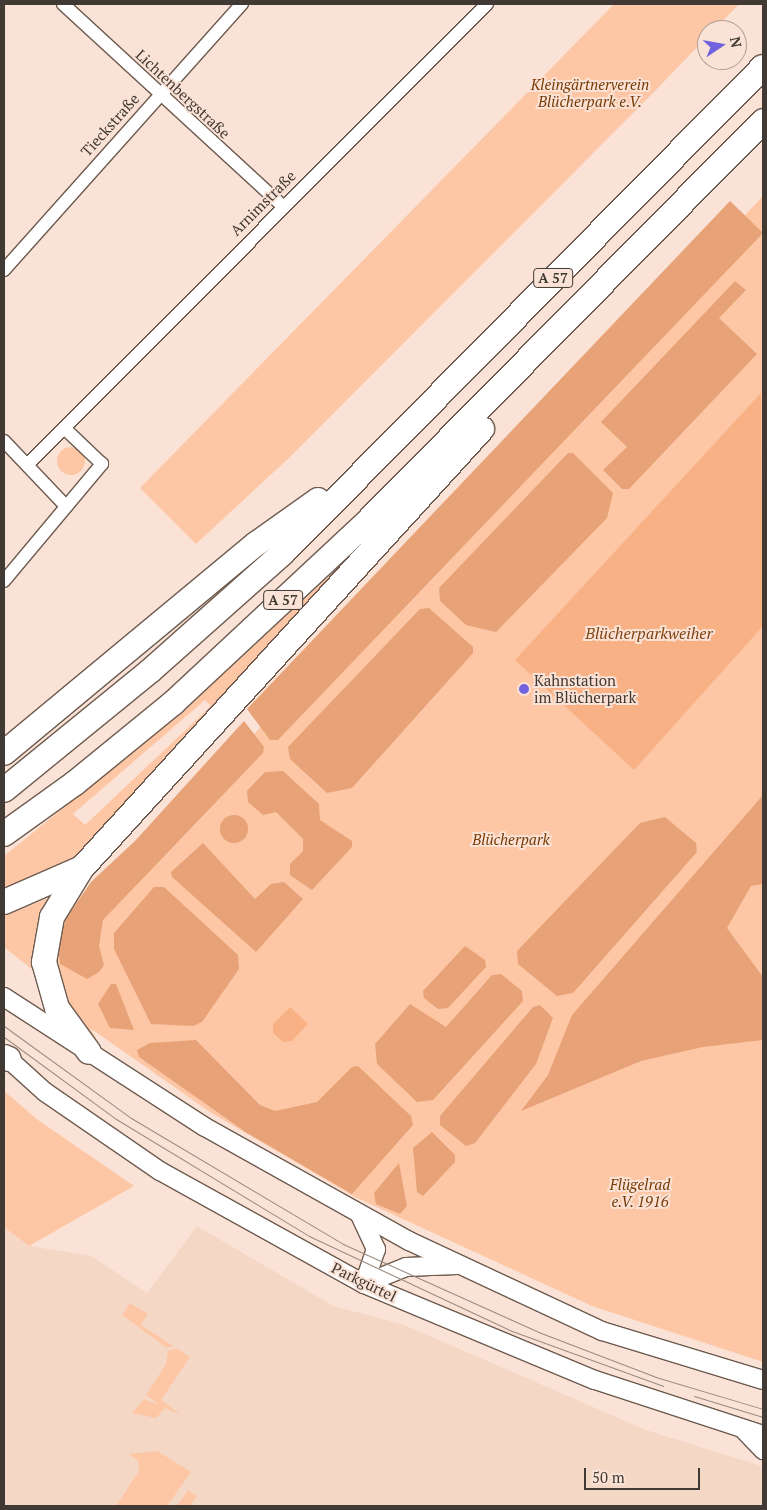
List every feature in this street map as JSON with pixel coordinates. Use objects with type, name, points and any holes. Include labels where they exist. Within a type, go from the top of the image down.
[{"type":"highway","name":"A 57","points":[[4,790],[150,671],[275,560],[349,481],[763,67]]},
{"type":"highway","name":"A 57","points":[[4,834],[75,784],[172,703],[370,519],[544,346],[763,121]]},
{"type":"highway","points":[[89,1052],[57,1008],[44,962],[52,917],[82,868],[523,383],[544,346]]},
{"type":"highway","points":[[4,753],[256,544],[349,481]]},
{"type":"highway","points":[[4,902],[82,868]]},
{"type":"main road","points":[[4,996],[246,1152],[360,1216],[602,1331],[763,1380]]},
{"type":"main road","name":"Parkgürtel","points":[[6,1057],[45,1092],[160,1171],[364,1284],[595,1380],[763,1435]]},
{"type":"main road","points":[[360,1216],[376,1249],[364,1284]]},
{"type":"main road","points":[[364,1284],[406,1267],[462,1265]]},
{"type":"main road","points":[[743,1429],[763,1450]]},
{"type":"street","name":"Lichtenbergstraße","points":[[63,4],[159,95],[282,206]]},
{"type":"street","name":"Tieckstraße","points":[[4,270],[242,4]]},
{"type":"street","name":"Arnimstraße","points":[[27,465],[282,206],[487,4]]},
{"type":"street","points":[[4,581],[102,464],[64,428]]},
{"type":"street","points":[[4,440],[66,506]]},
{"type":"shaded area","points":[[730,201],[763,233],[278,740],[270,740],[247,709]]},
{"type":"shaded area","points":[[735,281],[746,290],[719,318],[757,354],[629,489],[622,489],[603,470],[627,447],[601,422]]},
{"type":"shaded area","points":[[568,453],[573,453],[613,493],[607,518],[496,632],[466,625],[440,601],[439,588]]},
{"type":"shaded area","points":[[429,608],[473,647],[473,653],[352,788],[327,793],[290,759],[288,747],[420,609]]},
{"type":"shaded area","points":[[244,721],[264,747],[263,753],[103,920],[99,946],[104,965],[99,972],[87,979],[60,964],[57,943],[67,917],[91,882],[135,841]]},
{"type":"shaded area","points":[[283,771],[319,804],[320,820],[352,841],[352,847],[312,890],[290,875],[290,864],[303,851],[303,839],[276,812],[263,815],[248,802],[247,791],[265,772]]},
{"type":"shaded area","points":[[763,795],[763,884],[751,886],[727,928],[763,977],[763,1040],[703,1047],[641,1061],[521,1111],[548,1075],[572,1015]]},
{"type":"shaded area","points":[[234,815],[244,819],[248,829],[244,839],[234,843],[224,839],[220,829],[224,819]]},
{"type":"shaded area","points":[[665,817],[696,843],[697,852],[573,993],[557,996],[518,964],[517,951],[640,823]]},
{"type":"shaded area","points":[[203,843],[255,899],[271,884],[284,882],[303,899],[256,952],[172,877],[171,872]]},
{"type":"shaded area","points":[[154,887],[164,887],[238,955],[239,969],[202,1022],[193,1026],[151,1024],[114,949],[114,933]]},
{"type":"shaded area","points":[[465,946],[485,960],[486,967],[448,1008],[438,1009],[424,998],[423,991]]},
{"type":"shaded area","points":[[501,974],[522,991],[523,1001],[433,1100],[417,1102],[377,1064],[375,1044],[410,1004],[446,1027],[492,975]]},
{"type":"shaded area","points":[[111,984],[116,984],[134,1030],[110,1028],[98,1004]]},
{"type":"shaded area","points":[[540,1005],[553,1018],[536,1064],[475,1143],[466,1146],[440,1125],[440,1116],[533,1007]]},
{"type":"shaded area","points":[[196,1040],[260,1105],[275,1111],[317,1102],[352,1067],[358,1066],[411,1116],[413,1125],[352,1194],[247,1133],[139,1057],[137,1050],[150,1043]]},
{"type":"shaded area","points":[[432,1132],[455,1155],[455,1162],[423,1196],[417,1192],[413,1148]]},
{"type":"shaded area","points":[[399,1163],[407,1206],[400,1214],[376,1204],[374,1193]]},
{"type":"shaded area","points":[[197,1226],[333,1306],[402,1324],[646,1430],[761,1466],[763,1506],[4,1506],[4,1227],[29,1246],[91,1256],[147,1293]]},
{"type":"green space","name":"Kleingärtnerverein Blücherpark e.V.","points":[[614,4],[739,4],[724,20],[697,20],[697,47],[290,457],[196,544],[140,488]]},
{"type":"green space","name":"Blücherpark","points":[[763,196],[763,1362],[592,1306],[355,1197],[210,1112],[90,1028],[98,1042],[81,1028],[51,972],[62,937]]},
{"type":"green space","points":[[71,447],[81,451],[85,461],[81,471],[71,475],[61,471],[57,461],[61,451]]},
{"type":"green space","points":[[339,567],[84,849],[61,867],[4,891],[4,856],[188,707]],"holes":[[[205,700],[211,706],[85,825],[73,814]]]},
{"type":"green space","points":[[56,895],[38,974],[4,947],[4,916]]},
{"type":"green space","points":[[4,1091],[38,1120],[134,1186],[29,1246],[4,1227]]},
{"type":"green space","points":[[130,1303],[148,1314],[141,1325],[173,1346],[167,1348],[122,1315]]},
{"type":"green space","points":[[176,1348],[190,1357],[161,1400],[181,1415],[165,1408],[156,1418],[132,1413],[144,1399],[160,1405],[146,1395],[166,1364],[168,1351]]},
{"type":"green space","points":[[157,1451],[191,1472],[167,1506],[116,1506],[139,1471],[138,1461],[129,1454]]},
{"type":"green space","points":[[188,1490],[197,1496],[190,1506],[177,1506]]},
{"type":"water","name":"Blücherparkweiher","points":[[761,393],[763,626],[634,770],[515,660]]},
{"type":"water","points":[[290,1007],[308,1024],[292,1041],[283,1042],[273,1033],[273,1024]]},
{"type":"tram line","points":[[4,1026],[131,1118],[343,1244],[541,1333],[659,1378],[763,1409]]},
{"type":"tram line","points":[[4,1037],[116,1119],[309,1236],[512,1331],[663,1386]]},
{"type":"tram line","points":[[694,1396],[763,1417]]},
{"type":"place","name":"Kahnstation im Blücherpark","points":[[524,689]]},
{"type":"park label","name":"Flügelrad e.V. 1916","points":[[640,1192]]}]
